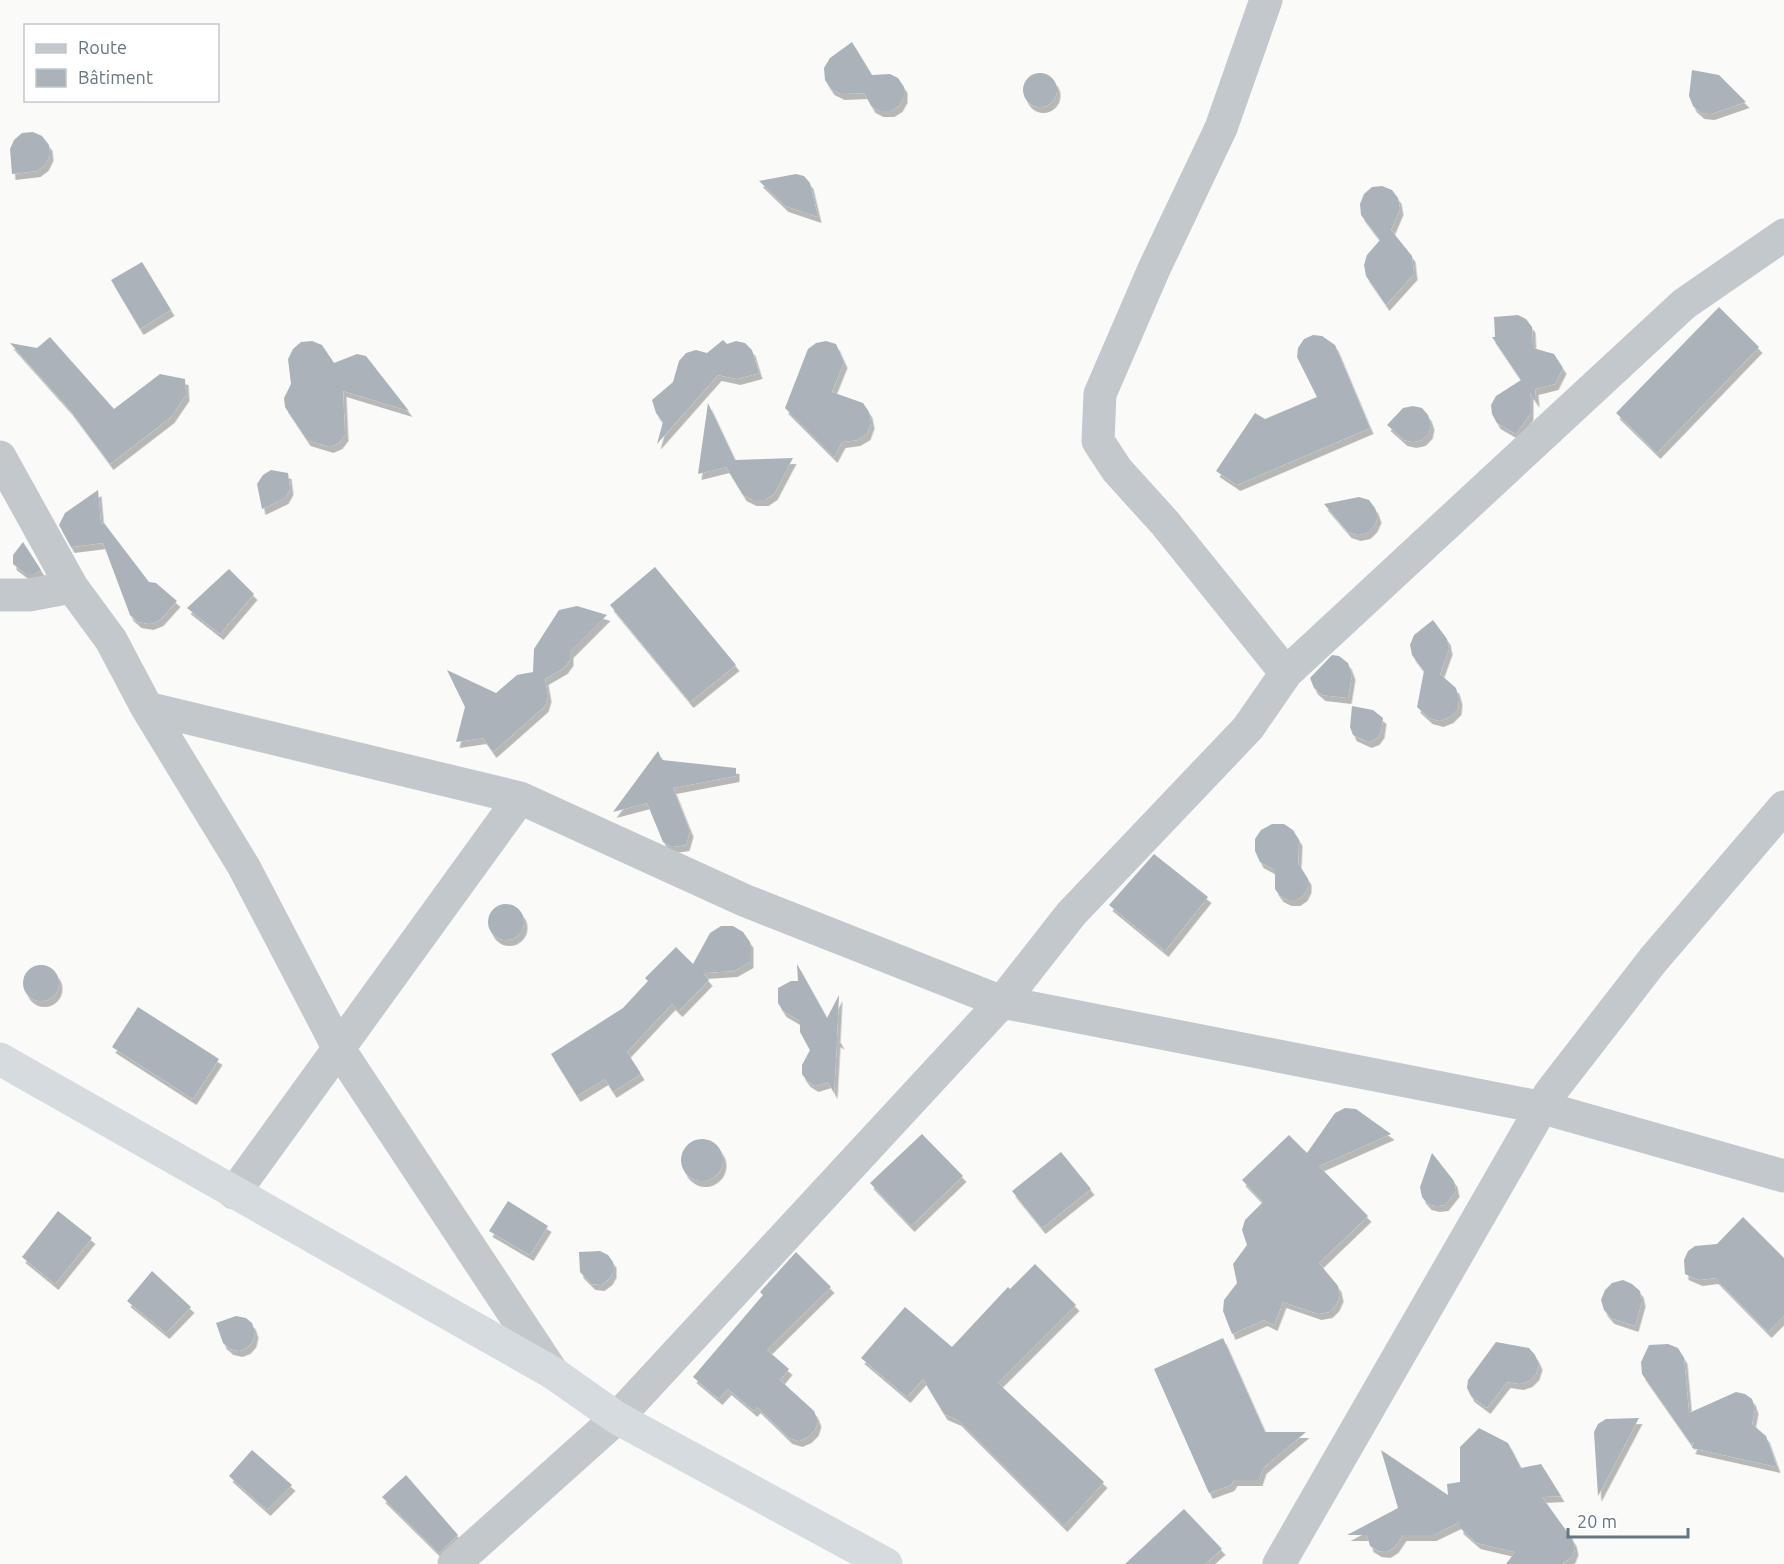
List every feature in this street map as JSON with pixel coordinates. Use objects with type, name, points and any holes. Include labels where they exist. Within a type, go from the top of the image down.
[{"type":"highway","points":[[0,1059],[553,1373],[617,1418],[886,1564]]},
{"type":"street","points":[[1266,0],[1221,128],[1154,269],[1100,394],[1098,441],[1117,470],[1165,523],[1286,673]]},
{"type":"street","points":[[454,1564],[617,1418],[1002,1002],[1071,914],[1248,728],[1286,673],[1684,304],[1784,235]]},
{"type":"street","points":[[0,457],[72,587],[111,640],[147,708],[244,867],[339,1049],[553,1373]]},
{"type":"street","points":[[0,595],[29,595],[72,587]]},
{"type":"street","points":[[147,708],[520,798],[746,901],[1002,1002],[1544,1108],[1784,1176]]},
{"type":"street","points":[[234,1193],[520,798]]},
{"type":"street","points":[[1279,1564],[1544,1108],[1550,1093],[1653,960],[1784,807]]},
{"type":"building","points":[[852,42],[872,75],[890,74],[898,78],[904,87],[904,97],[899,106],[891,111],[880,111],[872,107],[864,93],[841,94],[831,89],[825,80],[824,68],[830,58]]},
{"type":"building","points":[[1692,70],[1719,75],[1746,102],[1711,114],[1701,113],[1693,106],[1689,96]]},
{"type":"building","points":[[1040,73],[1052,78],[1057,90],[1052,102],[1040,107],[1028,102],[1023,90],[1028,78]]},
{"type":"building","points":[[33,132],[42,136],[49,145],[50,155],[45,165],[37,171],[12,174],[10,149],[14,140],[22,133]]},
{"type":"building","points":[[796,174],[804,176],[810,183],[818,217],[785,206],[759,181]]},
{"type":"building","points":[[1382,186],[1392,190],[1398,198],[1400,209],[1391,230],[1412,256],[1414,274],[1386,305],[1366,276],[1364,265],[1367,255],[1380,240],[1361,215],[1360,204],[1364,194],[1372,187]]},
{"type":"building","points":[[142,262],[171,310],[140,329],[111,280]]},
{"type":"building","points":[[1719,307],[1759,347],[1657,453],[1616,413]]},
{"type":"building","points":[[1518,315],[1526,319],[1532,327],[1533,348],[1554,354],[1563,368],[1555,384],[1535,389],[1536,402],[1530,393],[1530,414],[1516,434],[1497,423],[1492,414],[1491,405],[1496,396],[1521,380],[1492,337],[1495,337],[1494,317]]},
{"type":"building","points":[[1313,335],[1322,336],[1335,345],[1370,428],[1237,485],[1216,471],[1255,413],[1265,419],[1317,397],[1297,357],[1298,348],[1304,339]]},
{"type":"building","points":[[50,337],[114,409],[160,374],[185,379],[186,395],[171,417],[110,464],[69,409],[10,343],[37,348]]},
{"type":"building","points":[[723,340],[727,344],[736,341],[745,343],[752,350],[759,373],[737,379],[718,375],[657,444],[663,422],[656,413],[652,400],[673,382],[679,361],[686,353],[696,350],[707,353]]},
{"type":"building","points":[[312,341],[322,345],[334,363],[357,354],[366,356],[409,411],[343,391],[345,435],[339,443],[330,447],[307,440],[285,407],[284,398],[291,384],[288,359],[293,349],[301,342]]},
{"type":"building","points":[[826,341],[836,344],[844,362],[832,392],[863,403],[869,412],[871,423],[867,434],[857,440],[842,442],[834,457],[785,408],[808,349],[816,343]]},
{"type":"building","points":[[708,403],[735,460],[793,458],[774,494],[765,500],[753,500],[743,495],[726,467],[698,474]]},
{"type":"building","points":[[1413,406],[1422,408],[1431,424],[1429,433],[1422,440],[1413,442],[1404,440],[1387,425],[1403,408]]},
{"type":"building","points":[[271,470],[288,473],[290,489],[285,498],[262,509],[257,484],[263,475]]},
{"type":"building","points":[[98,490],[101,524],[104,523],[149,582],[156,583],[177,601],[160,620],[150,624],[138,622],[130,615],[103,543],[71,547],[59,525],[65,513]]},
{"type":"building","points":[[1359,497],[1369,500],[1378,517],[1374,526],[1367,533],[1357,535],[1348,532],[1324,504]]},
{"type":"building","points":[[23,542],[41,570],[35,574],[26,574],[13,564],[13,555]]},
{"type":"building","points":[[655,567],[736,665],[690,702],[610,605]]},
{"type":"building","points":[[229,569],[254,594],[220,634],[187,608]]},
{"type":"building","points":[[577,606],[607,615],[570,652],[570,660],[564,668],[545,679],[548,696],[545,706],[493,752],[483,738],[456,742],[465,707],[447,670],[496,693],[517,675],[533,672],[534,649],[559,610]]},
{"type":"building","points":[[1433,620],[1447,639],[1449,649],[1440,674],[1456,688],[1459,699],[1458,709],[1450,717],[1440,721],[1429,718],[1417,707],[1424,671],[1412,655],[1410,645],[1414,635]]},
{"type":"building","points":[[1332,655],[1339,656],[1348,663],[1352,674],[1348,698],[1322,695],[1314,688],[1310,678]]},
{"type":"building","points":[[1352,706],[1373,710],[1383,718],[1381,732],[1376,739],[1368,742],[1353,735],[1350,727]]},
{"type":"building","points":[[658,751],[662,760],[736,768],[736,776],[673,788],[690,831],[686,845],[672,847],[663,842],[647,803],[613,812]]},
{"type":"building","points":[[1272,824],[1284,824],[1293,830],[1299,840],[1298,863],[1308,879],[1308,887],[1304,895],[1297,900],[1288,900],[1280,896],[1275,889],[1275,870],[1260,862],[1255,851],[1255,839],[1261,830]]},
{"type":"building","points":[[1154,854],[1208,897],[1165,951],[1109,905]]},
{"type":"building","points":[[506,904],[519,909],[524,922],[519,935],[506,940],[493,935],[488,922],[493,909]]},
{"type":"building","points":[[721,926],[733,926],[743,932],[750,942],[750,962],[734,971],[703,973],[709,980],[679,1011],[672,1004],[627,1052],[641,1074],[613,1092],[605,1079],[577,1096],[551,1054],[623,1008],[648,981],[645,978],[676,947],[693,964],[710,933]]},
{"type":"building","points":[[797,964],[827,1018],[839,995],[837,1036],[841,1044],[837,1041],[834,1093],[828,1082],[815,1086],[802,1074],[802,1065],[810,1050],[800,1032],[800,1021],[783,1011],[778,1003],[778,988],[791,981],[798,981]]},
{"type":"building","points":[[41,965],[53,971],[59,983],[53,995],[41,1001],[29,995],[23,983],[29,971]]},
{"type":"building","points":[[138,1007],[219,1059],[193,1099],[112,1047]]},
{"type":"building","points":[[1345,1108],[1356,1109],[1391,1134],[1319,1166],[1368,1216],[1319,1263],[1338,1286],[1340,1296],[1336,1305],[1329,1312],[1318,1314],[1283,1302],[1274,1325],[1264,1320],[1232,1334],[1223,1311],[1224,1300],[1237,1283],[1233,1264],[1247,1245],[1242,1230],[1245,1220],[1263,1202],[1242,1180],[1289,1135],[1307,1153],[1335,1113]]},
{"type":"building","points":[[922,1134],[963,1176],[911,1226],[870,1183]]},
{"type":"building","points":[[702,1139],[717,1145],[723,1160],[717,1175],[702,1181],[687,1175],[681,1160],[687,1145]]},
{"type":"building","points":[[1061,1152],[1091,1189],[1042,1228],[1012,1191]]},
{"type":"building","points":[[1432,1153],[1454,1181],[1456,1191],[1445,1205],[1428,1204],[1422,1197],[1420,1187]]},
{"type":"building","points":[[508,1201],[548,1226],[530,1255],[489,1231]]},
{"type":"building","points":[[58,1211],[92,1238],[55,1284],[22,1257]]},
{"type":"building","points":[[1743,1217],[1784,1258],[1784,1316],[1768,1332],[1715,1278],[1699,1280],[1685,1274],[1684,1260],[1688,1251],[1695,1246],[1717,1244]]},
{"type":"building","points":[[600,1251],[608,1255],[613,1262],[613,1272],[609,1279],[601,1285],[592,1284],[580,1272],[579,1252]]},
{"type":"building","points":[[796,1252],[831,1287],[767,1350],[789,1369],[780,1380],[814,1411],[818,1421],[815,1430],[808,1437],[799,1441],[789,1438],[757,1407],[754,1411],[728,1389],[719,1399],[693,1377],[763,1295],[760,1292]]},
{"type":"building","points":[[1035,1264],[1076,1305],[998,1383],[1104,1482],[1064,1526],[958,1420],[944,1414],[923,1379],[907,1397],[861,1358],[905,1307],[952,1347],[1008,1287],[1010,1289]]},
{"type":"building","points":[[152,1271],[191,1307],[166,1333],[127,1301]]},
{"type":"building","points":[[1623,1280],[1640,1291],[1642,1301],[1635,1326],[1611,1318],[1604,1310],[1601,1300],[1605,1290],[1612,1283]]},
{"type":"building","points":[[236,1316],[246,1318],[252,1323],[255,1332],[253,1341],[247,1348],[239,1351],[230,1349],[223,1343],[216,1323]]},
{"type":"building","points":[[1223,1338],[1265,1432],[1306,1432],[1263,1468],[1259,1480],[1234,1480],[1231,1485],[1209,1493],[1154,1369]]},
{"type":"building","points":[[1496,1342],[1529,1348],[1539,1364],[1536,1374],[1529,1381],[1520,1384],[1507,1382],[1487,1408],[1471,1396],[1467,1388],[1468,1380]]},
{"type":"building","points":[[1668,1344],[1678,1348],[1684,1358],[1689,1413],[1736,1392],[1745,1394],[1752,1399],[1755,1408],[1752,1424],[1766,1436],[1777,1467],[1692,1448],[1694,1442],[1691,1444],[1642,1374],[1641,1362],[1649,1345]]},
{"type":"building","points":[[1639,1418],[1598,1496],[1594,1432],[1598,1424],[1606,1419]]},
{"type":"building","points":[[1479,1428],[1508,1443],[1521,1468],[1541,1464],[1561,1496],[1542,1497],[1573,1540],[1575,1549],[1572,1557],[1562,1564],[1506,1564],[1515,1552],[1477,1543],[1460,1528],[1460,1522],[1433,1535],[1403,1535],[1395,1547],[1387,1552],[1378,1551],[1370,1546],[1367,1535],[1347,1535],[1398,1508],[1381,1450],[1448,1495],[1447,1484],[1460,1482],[1460,1447]]},
{"type":"building","points":[[252,1450],[292,1485],[267,1510],[229,1476]]},
{"type":"building","points":[[406,1475],[458,1535],[439,1553],[382,1497]]},
{"type":"building","points":[[1184,1509],[1222,1549],[1205,1564],[1125,1564]]}]
